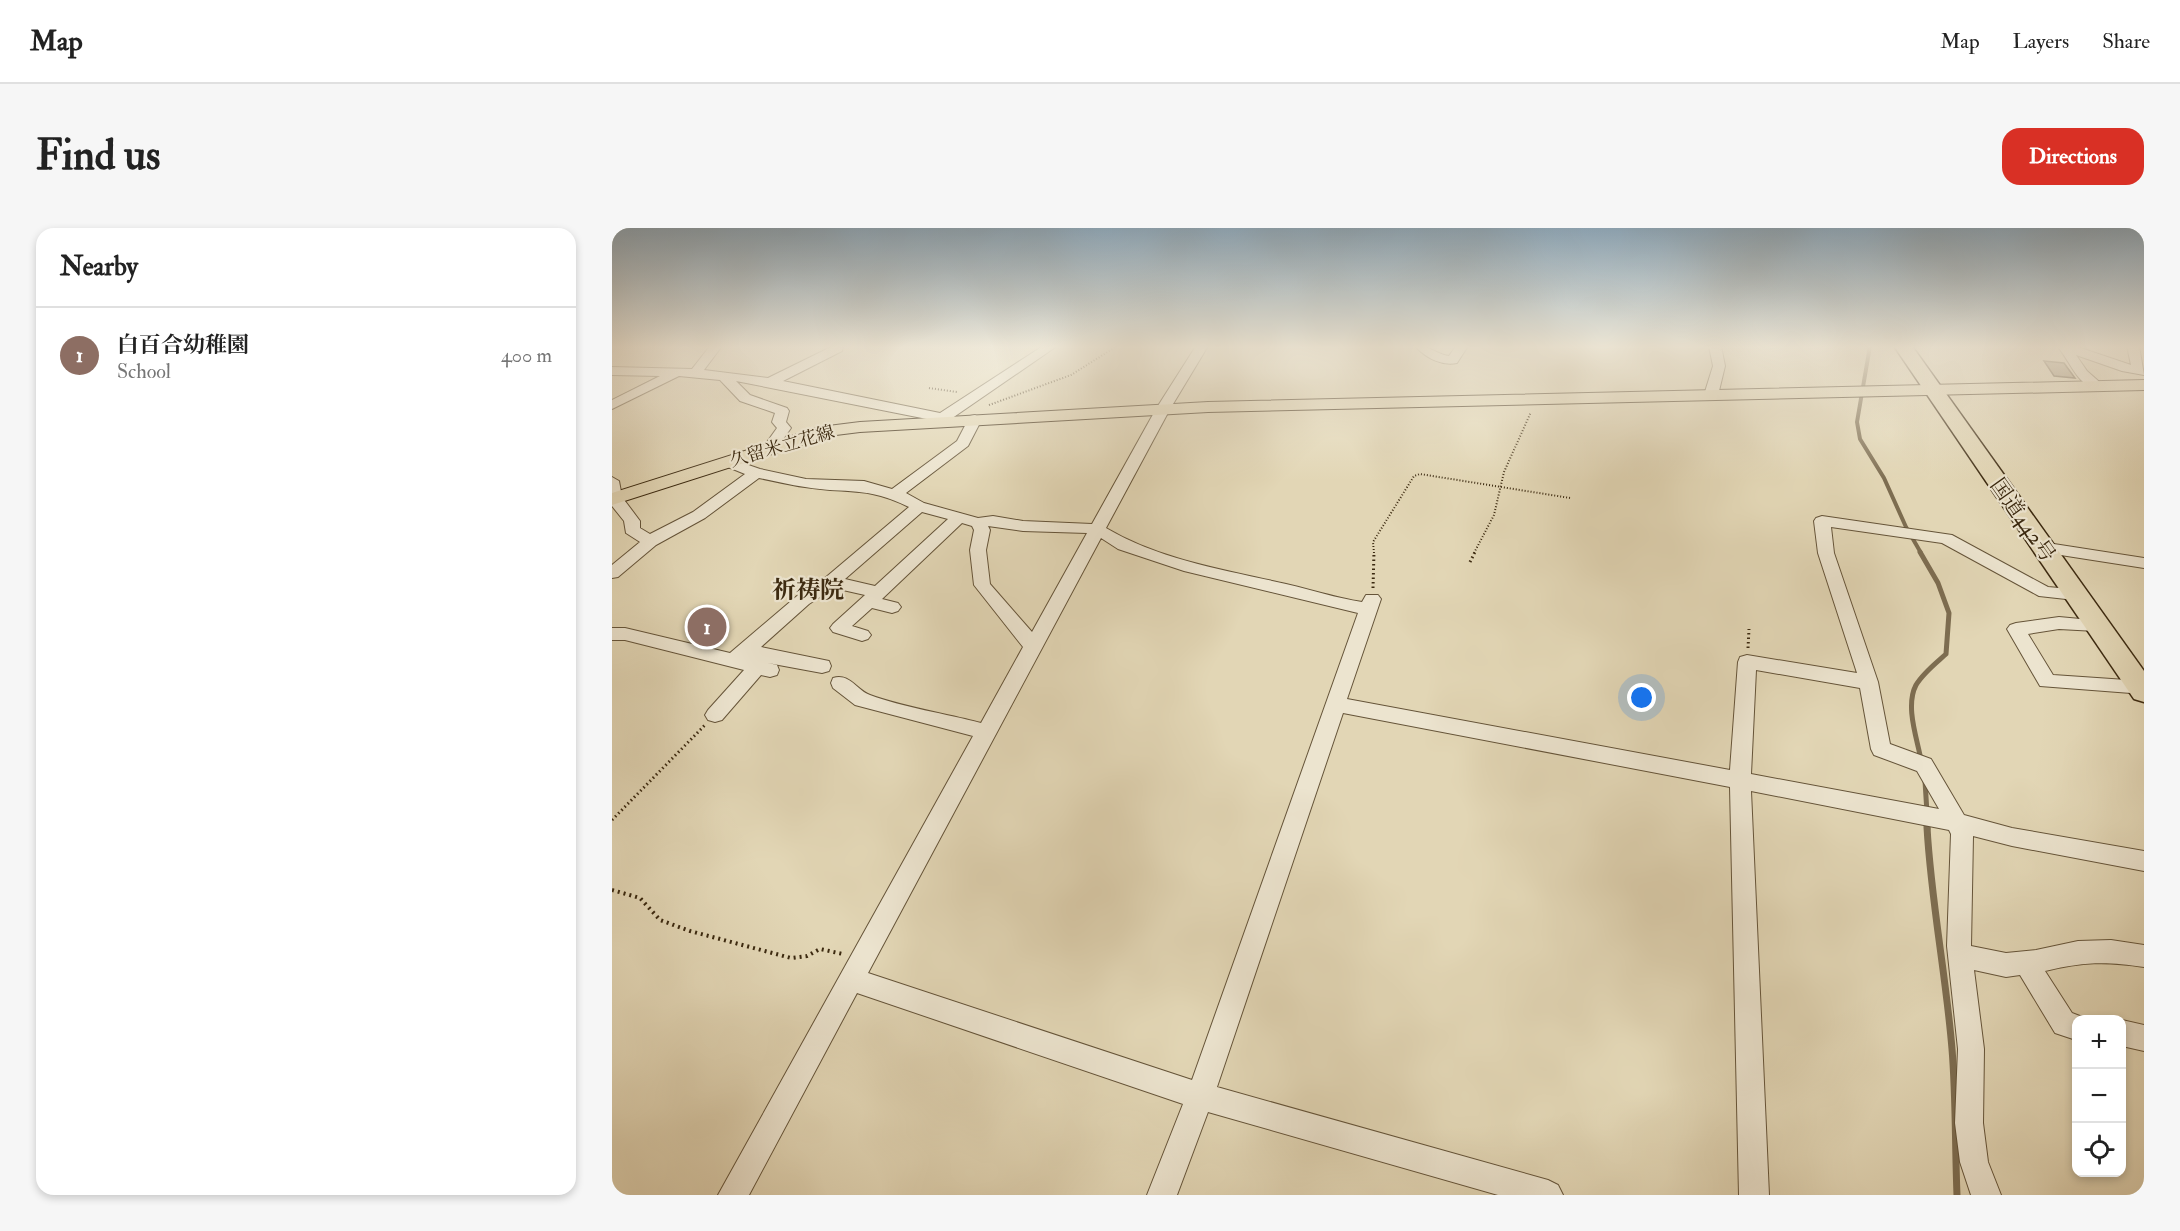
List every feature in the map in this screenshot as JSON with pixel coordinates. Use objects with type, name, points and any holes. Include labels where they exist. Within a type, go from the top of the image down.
[{"type":"highway","name":"国道442号","points":[[1935,391],[2142,690]]},
{"type":"main road","name":"久留米立花線","points":[[613,492],[728,462],[826,431],[941,420],[1164,409],[1540,398],[1928,391]]},
{"type":"street","points":[[612,405],[639,391]]},
{"type":"street","points":[[737,391],[741,396],[782,411],[779,422],[784,428],[774,442],[776,447]]},
{"type":"street","points":[[741,396],[751,391]]},
{"type":"street","points":[[811,391],[941,420],[984,391]]},
{"type":"street","points":[[733,1195],[1175,391]]},
{"type":"street","points":[[1711,395],[1712,391]]},
{"type":"street","points":[[895,495],[963,443],[975,418]]},
{"type":"street","points":[[728,462],[756,473],[816,484],[864,486],[895,495],[919,506],[978,523],[993,521],[1023,526],[1083,526],[1099,530],[1124,545],[1190,567],[1306,594],[1342,605],[1370,604],[1270,903],[1201,1096],[1162,1195]]},
{"type":"street","points":[[612,573],[650,541],[699,515],[756,473]]},
{"type":"street","points":[[613,492],[632,521],[632,530],[650,541]]},
{"type":"street","points":[[740,655],[803,600],[831,582],[919,506]]},
{"type":"street","points":[[862,635],[839,628],[959,518]]},
{"type":"street","points":[[1986,1195],[1974,1162],[1969,1123],[1971,1049],[1960,956],[1958,908],[1962,834],[1924,765],[1881,749],[1869,682],[1826,553],[1822,521],[1946,538],[2045,592],[2075,594]]},
{"type":"street","points":[[978,523],[982,530],[978,550],[982,585],[1034,647]]},
{"type":"street","points":[[2041,547],[2144,564]]},
{"type":"street","points":[[831,582],[873,596],[892,607]]},
{"type":"street","points":[[2096,625],[2059,623],[2016,629],[2047,681],[2142,690]]},
{"type":"street","points":[[612,634],[625,634],[675,645],[702,655],[767,656],[822,666]]},
{"type":"street","points":[[715,715],[764,668],[740,655]]},
{"type":"street","points":[[1754,1195],[1740,780],[1747,662],[1869,682]]},
{"type":"street","points":[[840,683],[862,700],[987,732]]},
{"type":"street","points":[[1336,704],[1957,822],[2012,837],[2144,861]]},
{"type":"street","points":[[1960,956],[2006,965],[2031,963],[2078,952],[2111,951],[2144,956]]},
{"type":"street","points":[[2031,963],[2064,1024],[2072,1026]]},
{"type":"street","points":[[856,969],[1088,1060],[1201,1096],[1548,1195]]},
{"type":"street","points":[[2126,1034],[2144,1038]]},
{"type":"path","points":[[953,391],[975,397]]},
{"type":"path","points":[[975,418],[982,408],[1028,391]]},
{"type":"path","points":[[1470,562],[1494,515],[1504,472],[1540,398]]},
{"type":"path","points":[[1370,604],[1375,561],[1373,542],[1414,476],[1420,474],[1570,498]]},
{"type":"path","points":[[612,820],[715,715]]},
{"type":"path","points":[[612,890],[640,898],[660,920],[690,931],[791,958],[807,956],[820,949],[856,969]]},
{"type":"waterway","points":[[1862,391],[1857,422],[1860,439],[1884,478],[1906,527],[1921,553]]},
{"type":"waterway","points":[[1920,552],[1938,583],[1949,613],[1946,654],[1922,676],[1913,693],[1913,722],[1921,760]]},
{"type":"waterway","points":[[1925,781],[1928,829]]},
{"type":"waterway","points":[[1927,827],[1952,1049],[1957,1195]]},
{"type":"place","name":"白百合幼稚園","points":[[707,627]]},
{"type":"district","name":"祈祷院","points":[[808,590]]}]
